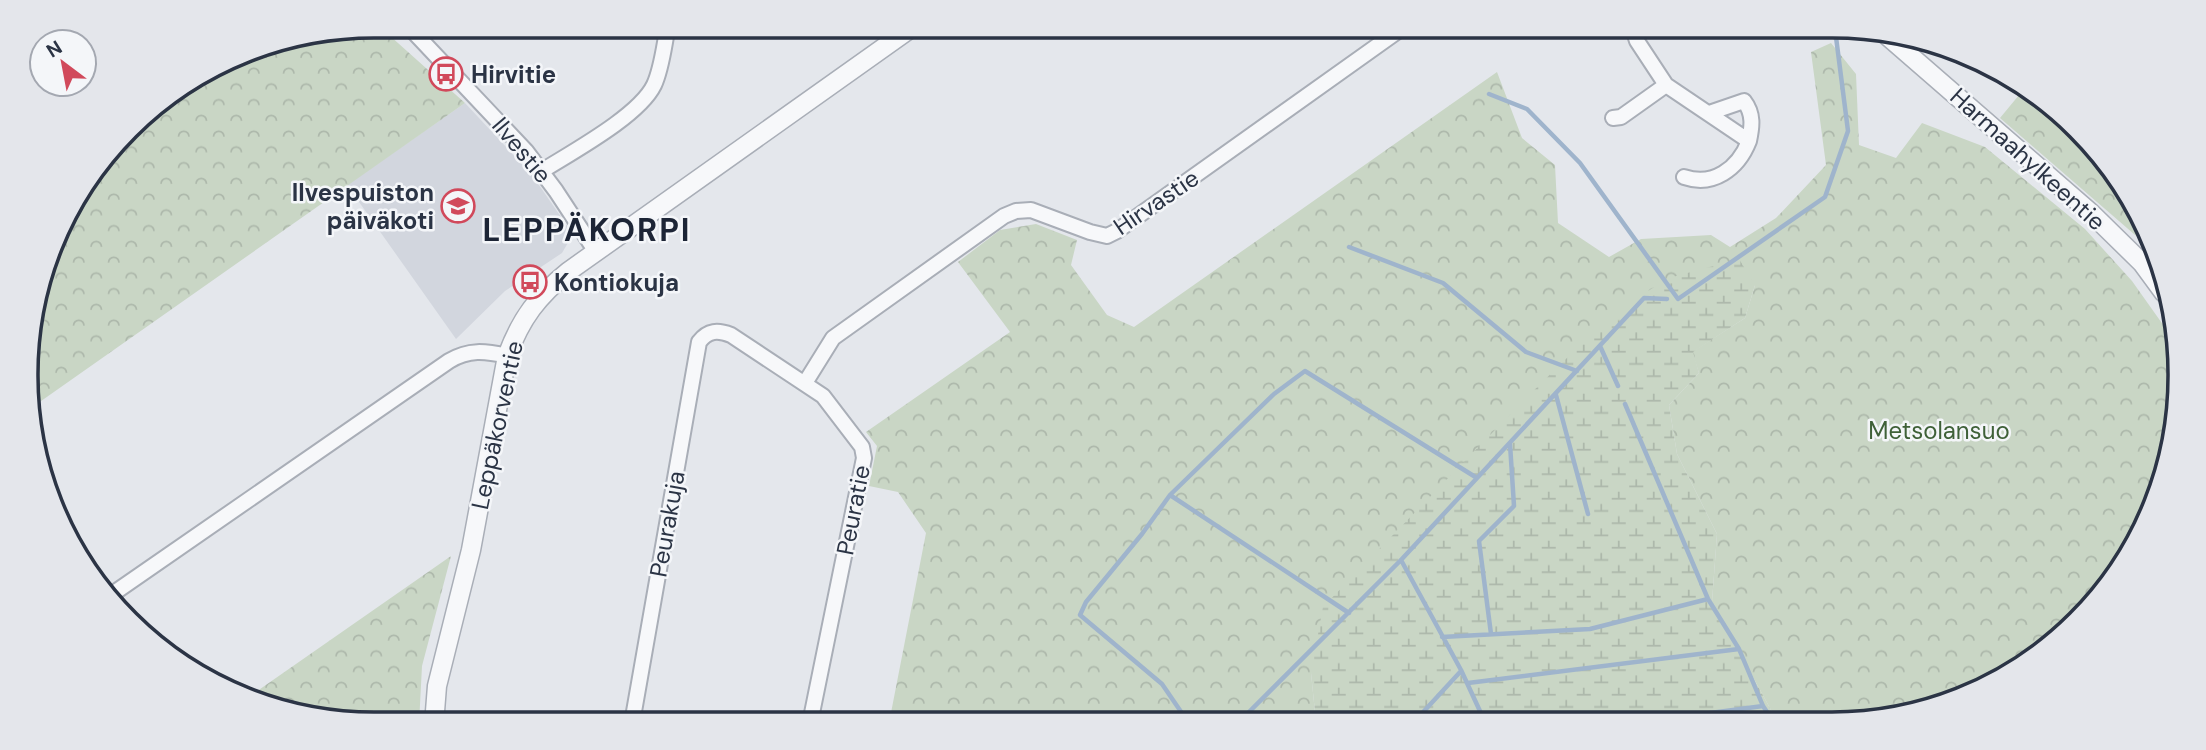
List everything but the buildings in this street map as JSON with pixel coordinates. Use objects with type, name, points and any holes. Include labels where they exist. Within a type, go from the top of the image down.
[{"type":"street","name":"Ilvestie","points":[[419,38],[526,150],[596,252]]},
{"type":"street","points":[[542,171],[645,100],[655,83],[665,38]]},
{"type":"street","name":"Leppäkorventie","points":[[435,712],[437,686],[468,562],[507,356],[515,334],[530,309],[548,288],[596,252],[897,38]]},
{"type":"street","name":"Hirvastie","points":[[805,383],[833,338],[1004,216],[1016,211],[1031,210],[1107,236],[1388,38]]},
{"type":"street","points":[[1636,38],[1666,85],[1748,141]]},
{"type":"street","name":"Harmaahylkeentie","points":[[1898,45],[2091,213],[2143,263],[2153,277]]},
{"type":"street","points":[[1613,118],[1621,117],[1666,85]]},
{"type":"street","points":[[1684,177],[1697,181],[1712,179],[1734,165],[1743,154],[1753,126],[1750,108],[1744,101],[1709,114]]},
{"type":"street","name":"Peuratie","points":[[712,332],[720,331],[732,335],[823,396],[862,447],[864,458],[812,712]]},
{"type":"street","name":"Peurakuja","points":[[634,712],[699,342],[712,332]]},
{"type":"street","points":[[117,591],[449,360],[460,354],[477,351],[507,356]]},
{"type":"shaded area","name":"Ilvespuiston päiväkoti","points":[[465,103],[532,175],[568,227],[569,241],[562,253],[505,291],[456,339],[347,185]]},
{"type":"green space","points":[[392,38],[465,103],[39,402],[39,353],[45,309],[56,267],[73,226],[95,188],[122,153],[153,122],[188,95],[246,64],[288,50],[331,41]]},
{"type":"green space","name":"Metsolansuo","points":[[1831,43],[1856,74],[1859,145],[1896,158],[1922,123],[1985,147],[2085,229],[2132,281],[2164,326],[2168,375],[2165,419],[2156,462],[2142,504],[2111,562],[2098,580],[2053,628],[2018,655],[1960,686],[1897,705],[1853,711],[1772,712],[1712,602],[1717,534],[1677,454],[1669,405],[1699,373],[1692,352],[1745,318],[1755,285],[1311,673],[1315,712],[891,712],[926,533],[898,492],[869,486],[877,446],[866,432],[1010,332],[958,262],[1000,230],[1036,224],[1077,240],[1071,265],[1107,315],[1134,327],[1497,72],[1522,138],[1555,165],[1558,223],[1609,257],[1641,239],[1711,235],[1730,247],[1776,218],[1826,165],[1811,52]]},
{"type":"green space","points":[[2019,95],[2053,122],[2098,170],[2138,238],[2000,118]]},
{"type":"green space","points":[[1739,259],[1755,285],[1745,318],[1693,352],[1699,373],[1669,405],[1677,454],[1717,534],[1712,602],[1772,712],[1315,712],[1311,673],[1323,607],[1525,399],[1614,312],[1669,278]]},
{"type":"green space","points":[[451,556],[422,666],[420,712],[331,709],[258,691]]},
{"type":"waterway","points":[[1489,94],[1527,109],[1580,163],[1678,299],[1825,197],[1848,131],[1836,38]]},
{"type":"waterway","points":[[1349,247],[1443,283],[1526,352],[1577,371]]},
{"type":"waterway","points":[[1249,712],[1401,560],[1644,298],[1667,299]]},
{"type":"waterway","points":[[1600,346],[1618,386]]},
{"type":"waterway","points":[[1181,712],[1162,684],[1080,615],[1086,602],[1170,495],[1274,394],[1305,371],[1477,478]]},
{"type":"waterway","points":[[1556,395],[1588,514]]},
{"type":"waterway","points":[[1625,404],[1708,599],[1739,649],[1767,712]]},
{"type":"waterway","points":[[1491,634],[1479,541],[1514,506],[1510,444]]},
{"type":"waterway","points":[[1170,495],[1349,613]]},
{"type":"waterway","points":[[1401,560],[1461,670],[1480,712]]},
{"type":"waterway","points":[[1442,637],[1590,629],[1708,599]]},
{"type":"waterway","points":[[1468,683],[1739,649]]},
{"type":"waterway","points":[[1423,712],[1461,671]]},
{"type":"waterway","points":[[1718,712],[1763,706]]},
{"type":"place","name":"Hirvitie","points":[[446,74]]},
{"type":"place","name":"Ilvespuiston päiväkoti","points":[[458,206]]},
{"type":"place","name":"Kontiokuja","points":[[530,282]]},
{"type":"district","name":"LEPPÄKORPI","points":[[587,230]]}]
